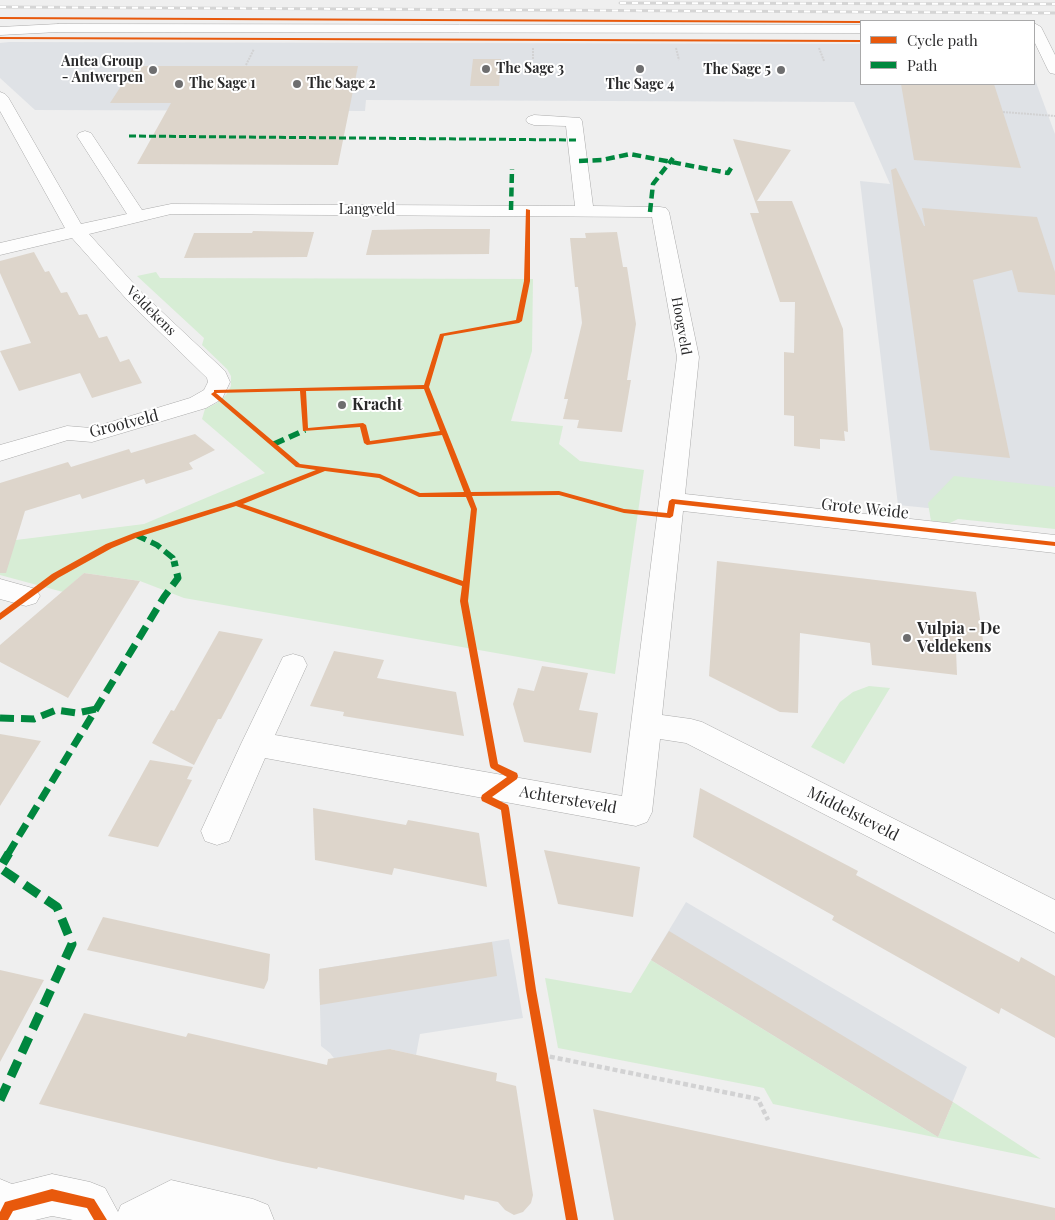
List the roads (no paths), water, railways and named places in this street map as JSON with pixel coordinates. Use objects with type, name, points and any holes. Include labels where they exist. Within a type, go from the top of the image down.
[{"type":"street","points":[[0,23],[58,28]]},
{"type":"street","points":[[0,31],[58,28],[860,29]]},
{"type":"street","points":[[1041,31],[1055,70]]},
{"type":"street","name":"Veldekens","points":[[0,97],[76,231],[136,298],[217,376],[219,382],[216,391]]},
{"type":"street","points":[[534,120],[574,121],[585,211]]},
{"type":"street","points":[[0,130],[18,162],[35,159]]},
{"type":"street","points":[[85,136],[137,216]]},
{"type":"street","name":"Langveld","points":[[0,249],[171,209],[660,212]]},
{"type":"street","name":"Hoogveld","points":[[660,212],[688,357],[672,501]]},
{"type":"street","points":[[47,218],[51,226],[76,231]]},
{"type":"street","name":"Grootveld","points":[[0,453],[67,433],[92,435],[198,403],[216,391]]},
{"type":"street","name":"Grote Weide","points":[[672,501],[1055,544]]},
{"type":"street","name":"Achtersteveld","points":[[256,744],[636,812],[672,501]]},
{"type":"street","points":[[0,588],[26,596]]},
{"type":"street","points":[[216,831],[293,665]]},
{"type":"street","name":"Middelsteveld","points":[[647,725],[691,731],[1055,917]]},
{"type":"street","points":[[4,1209],[52,1194],[90,1203],[102,1220]]},
{"type":"street","points":[[136,1220],[171,1201],[253,1220]]},
{"type":"railway","points":[[620,3],[1055,4]]},
{"type":"railway","points":[[0,7],[1055,13]]},
{"type":"place","name":"The Sage 3","points":[[486,69]]},
{"type":"place","name":"The Sage 4","points":[[640,69]]},
{"type":"place","name":"Antea Group - Antwerpen","points":[[153,70]]},
{"type":"place","name":"The Sage 5","points":[[781,70]]},
{"type":"place","name":"The Sage 1","points":[[179,84]]},
{"type":"place","name":"The Sage 2","points":[[297,84]]},
{"type":"place","name":"Kracht","points":[[342,405]]},
{"type":"place","name":"Vulpia - De Veldekens","points":[[907,638]]}]
